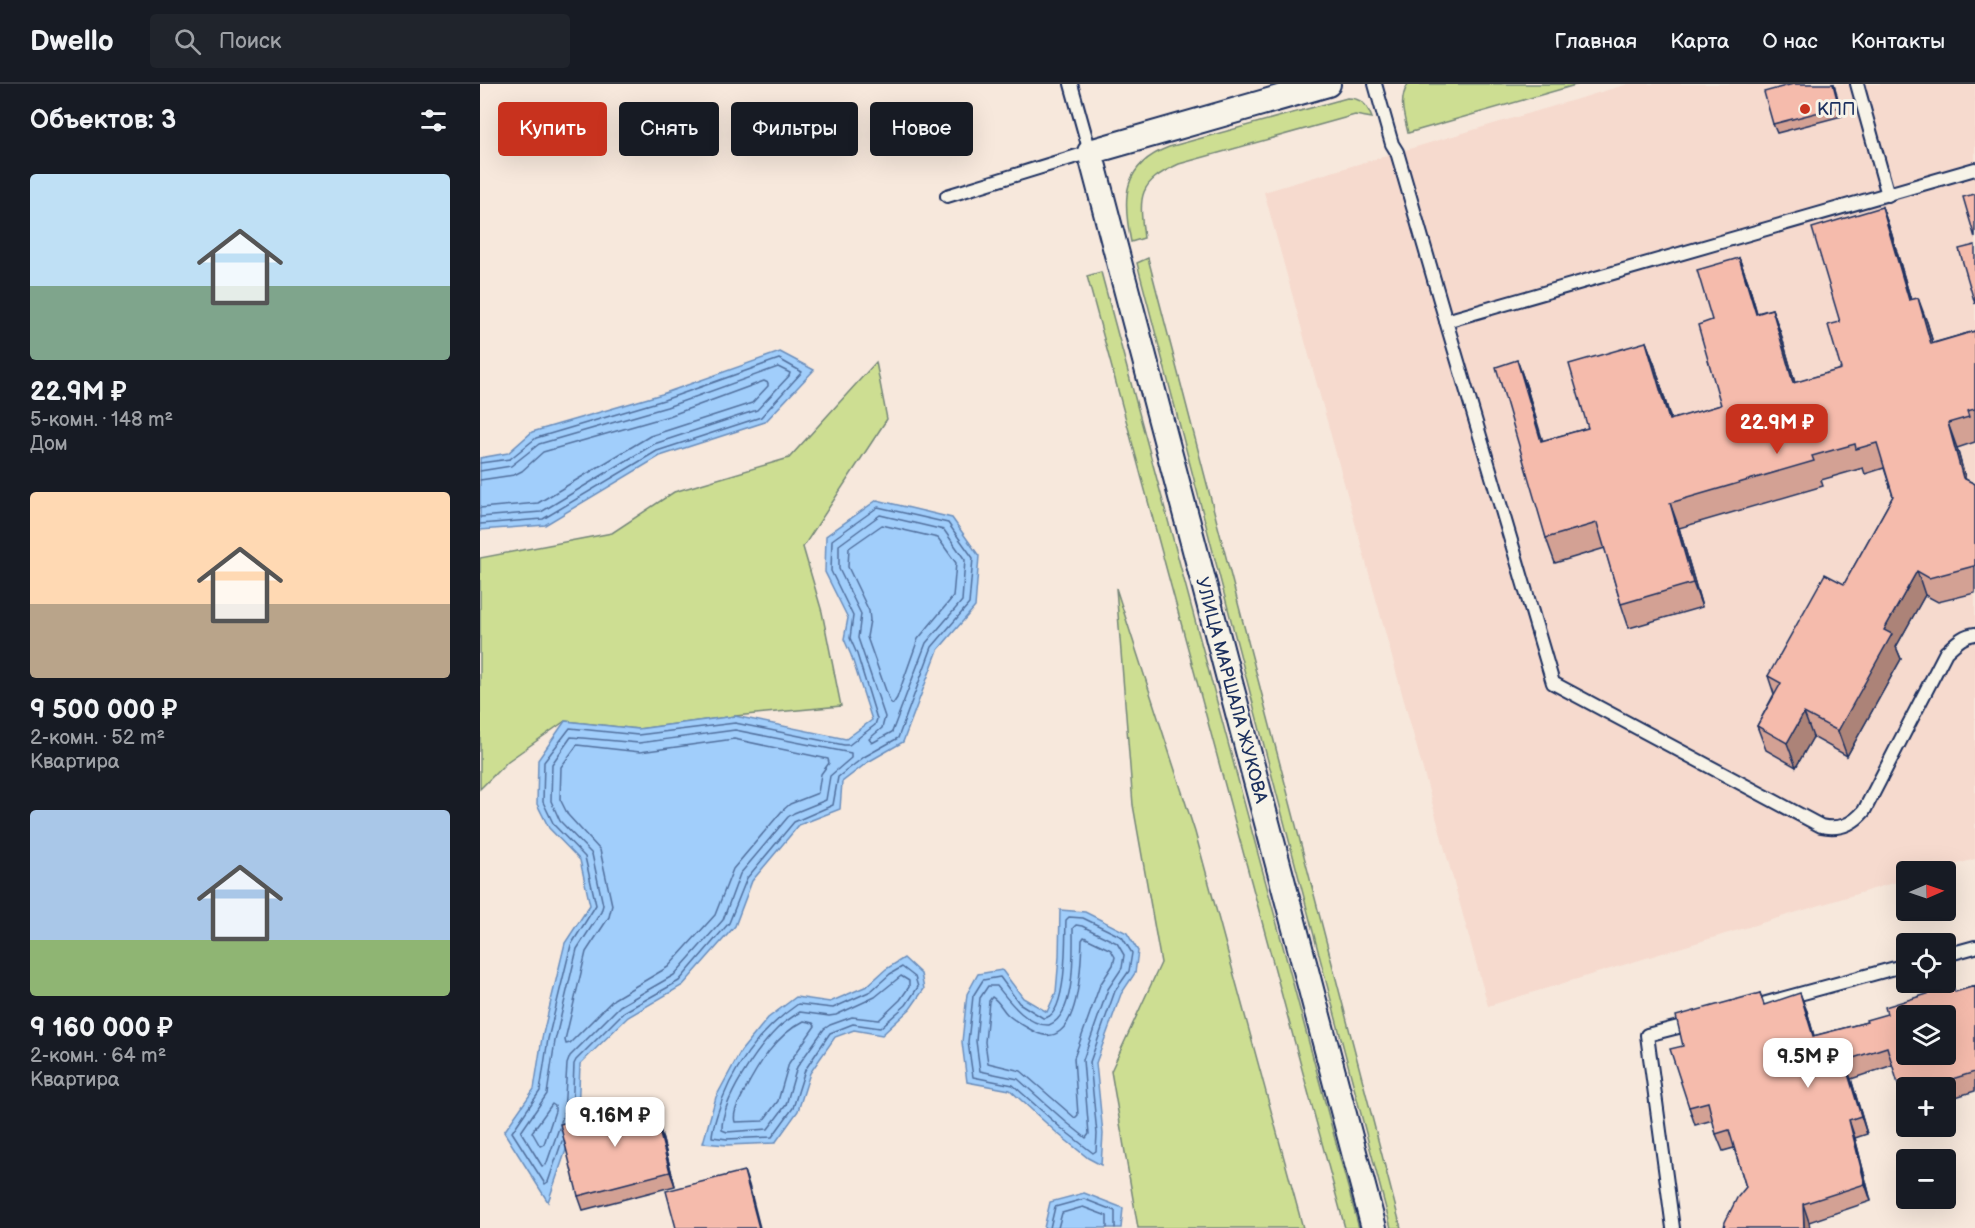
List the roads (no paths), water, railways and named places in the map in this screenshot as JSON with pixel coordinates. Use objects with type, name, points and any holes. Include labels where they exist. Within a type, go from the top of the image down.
[{"type":"street","points":[[1090,152],[1328,84]]},
{"type":"street","name":"УЛИЦА МАРШАЛА ЖУКОВА","points":[[1090,152],[1374,1228]]},
{"type":"lane","points":[[947,196],[1090,152],[1071,84]]},
{"type":"lane","points":[[1375,84],[1553,683],[1821,826],[1832,828],[1844,826],[1856,820],[1864,811],[1946,652],[1958,641],[1975,634]]},
{"type":"lane","points":[[1857,84],[1888,195]]},
{"type":"lane","points":[[1446,321],[1975,169]]},
{"type":"lane","points":[[1956,952],[1975,947]]},
{"type":"lane","points":[[1737,1011],[1896,968]]},
{"type":"lane","points":[[1673,1228],[1647,1035],[1703,1020]]},
{"type":"water","points":[[780,352],[814,370],[765,422],[660,456],[545,525],[480,530],[480,458],[508,453],[532,432],[662,394]]},
{"type":"water","points":[[877,500],[952,518],[979,556],[975,607],[938,650],[903,742],[868,762],[842,782],[840,809],[799,825],[752,881],[735,926],[683,985],[628,1017],[580,1064],[578,1115],[548,1202],[504,1132],[534,1089],[542,1038],[565,943],[590,905],[580,860],[549,828],[537,804],[538,760],[565,721],[638,729],[735,716],[846,739],[872,720],[844,639],[848,618],[825,572],[826,536]]},
{"type":"water","points":[[1060,910],[1085,912],[1127,933],[1138,951],[1135,973],[1121,994],[1096,1063],[1103,1134],[1101,1165],[1088,1158],[1057,1133],[1010,1090],[967,1082],[962,1042],[967,994],[978,974],[1002,970],[1023,998],[1047,1012],[1056,992]]},
{"type":"water","points":[[904,958],[921,974],[924,989],[910,1009],[882,1035],[854,1030],[835,1037],[810,1073],[798,1111],[775,1143],[727,1145],[703,1143],[716,1097],[741,1051],[768,1018],[796,997],[830,1002],[867,986],[886,969]]},
{"type":"water","points":[[1084,1193],[1123,1208],[1121,1228],[1044,1228],[1050,1202]]},
{"type":"place","name":"КПП","points":[[1805,109]]}]
